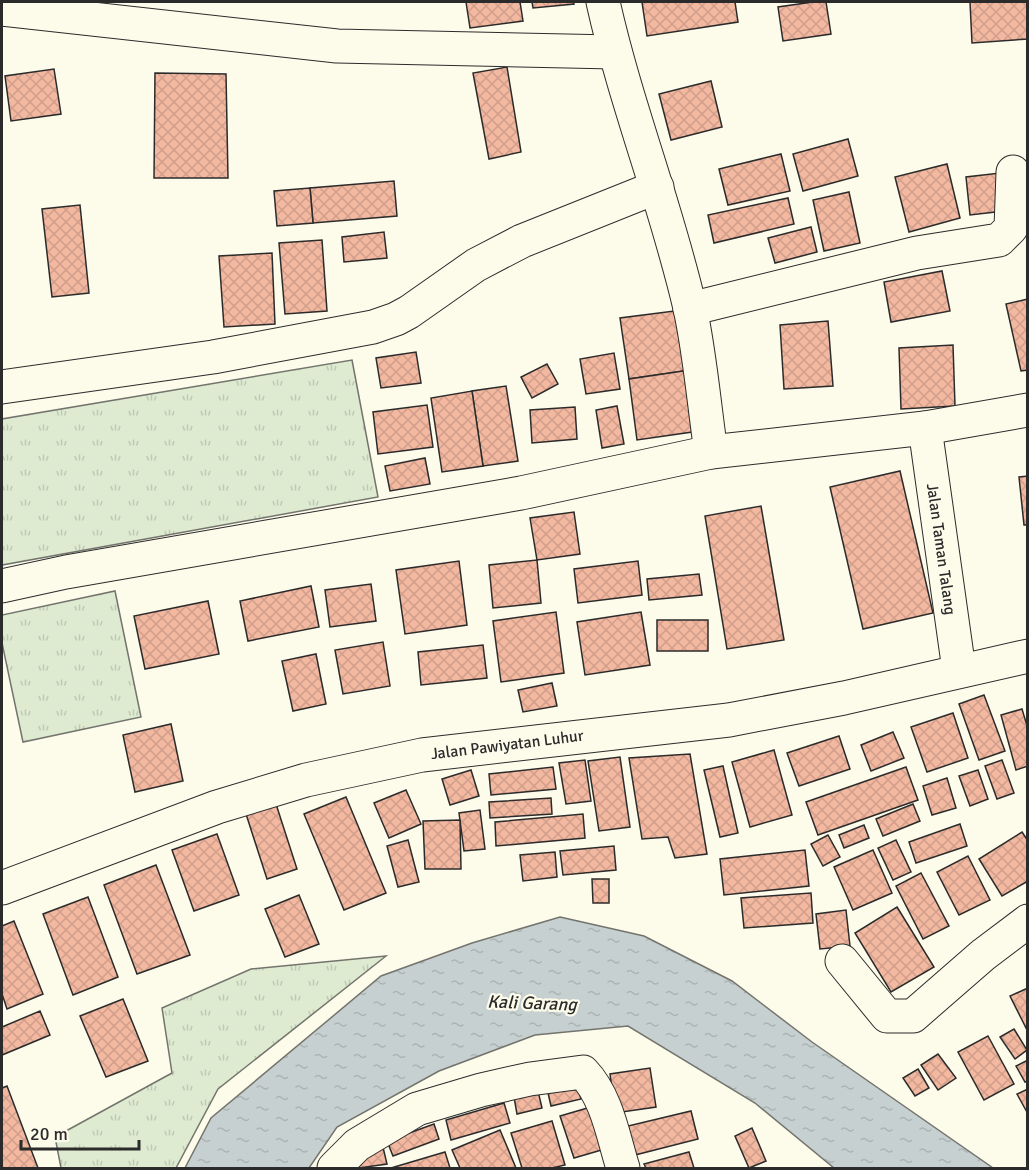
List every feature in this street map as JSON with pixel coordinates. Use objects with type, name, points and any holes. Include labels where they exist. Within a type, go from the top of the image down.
[{"type":"street","points":[[603,2],[614,52],[657,187],[690,309],[711,452]]},
{"type":"street","points":[[2,9],[338,46],[614,52]]},
{"type":"street","points":[[690,309],[917,253],[999,240],[1011,228],[1013,172]]},
{"type":"street","points":[[2,387],[213,357],[373,327],[409,312],[476,265],[522,241],[657,187]]},
{"type":"street","points":[[2,586],[66,572],[521,493],[711,452],[925,428],[1028,410]]},
{"type":"street","name":"Jalan Taman Talang","points":[[925,428],[959,670]]},
{"type":"street","name":"Jalan Pawiyatan Luhur","points":[[2,888],[217,807],[306,780],[422,754],[729,720],[844,698],[1028,656]]},
{"type":"street","points":[[842,961],[887,1016],[913,1016],[983,955],[1028,921]]},
{"type":"street","points":[[334,1168],[357,1145],[417,1109],[511,1083],[583,1072],[594,1083],[602,1102],[622,1168]]},
{"type":"green space","points":[[352,360],[378,497],[2,565],[2,419]]},
{"type":"green space","points":[[115,591],[141,717],[23,742],[2,643],[2,615]]},
{"type":"green space","points":[[386,956],[218,1089],[176,1168],[61,1168],[55,1137],[172,1073],[162,1008],[251,969]]},
{"type":"water","name":"Kali Garang","points":[[560,917],[644,936],[732,981],[812,1042],[993,1168],[834,1168],[755,1103],[628,1026],[535,1035],[439,1071],[337,1127],[309,1168],[185,1168],[211,1118],[381,976],[472,943]]},
{"type":"building","points":[[466,2],[520,2],[523,21],[470,28]]},
{"type":"building","points":[[532,2],[573,2],[574,4],[533,8]]},
{"type":"building","points":[[642,2],[735,2],[738,22],[647,36]]},
{"type":"building","points":[[826,2],[831,34],[783,41],[778,7]]},
{"type":"building","points":[[970,2],[1028,2],[1028,39],[972,43]]},
{"type":"building","points":[[507,67],[521,152],[489,159],[473,73]]},
{"type":"building","points":[[54,69],[61,114],[11,121],[5,76]]},
{"type":"building","points":[[155,73],[226,74],[228,178],[154,178]]},
{"type":"building","points":[[711,81],[722,127],[671,140],[659,94]]},
{"type":"building","points":[[848,139],[858,176],[803,191],[793,154]]},
{"type":"building","points":[[781,154],[790,191],[728,205],[719,169]]},
{"type":"building","points":[[947,164],[960,218],[909,232],[895,177]]},
{"type":"building","points":[[1000,173],[1004,211],[970,215],[966,177]]},
{"type":"building","points":[[394,181],[397,216],[313,223],[310,188]]},
{"type":"building","points":[[310,188],[313,223],[277,226],[274,191]]},
{"type":"building","points":[[849,192],[860,243],[824,251],[813,200]]},
{"type":"building","points":[[788,198],[794,224],[714,243],[708,215]]},
{"type":"building","points":[[80,205],[89,293],[52,297],[42,209]]},
{"type":"building","points":[[811,227],[817,252],[775,263],[768,238]]},
{"type":"building","points":[[384,232],[387,258],[344,262],[342,237]]},
{"type":"building","points":[[322,240],[327,311],[285,314],[279,243]]},
{"type":"building","points":[[272,253],[275,324],[224,327],[219,256]]},
{"type":"building","points":[[942,271],[950,311],[891,322],[884,282]]},
{"type":"building","points":[[1028,299],[1028,370],[1021,371],[1006,304]]},
{"type":"building","points":[[682,310],[690,370],[629,379],[620,318]]},
{"type":"building","points":[[828,321],[833,386],[784,389],[780,325]]},
{"type":"building","points":[[953,345],[955,406],[901,409],[899,348]]},
{"type":"building","points":[[416,352],[421,383],[381,388],[376,358]]},
{"type":"building","points":[[614,353],[620,389],[586,394],[580,359]]},
{"type":"building","points":[[547,364],[558,384],[532,398],[521,377]]},
{"type":"building","points":[[690,370],[699,431],[637,440],[629,379]]},
{"type":"building","points":[[506,386],[518,461],[483,466],[472,391]]},
{"type":"building","points":[[472,391],[483,466],[442,472],[431,398]]},
{"type":"building","points":[[427,405],[433,447],[378,454],[373,412]]},
{"type":"building","points":[[617,406],[624,444],[602,448],[596,410]]},
{"type":"building","points":[[575,407],[577,439],[532,443],[530,410]]},
{"type":"building","points":[[425,458],[430,484],[390,491],[385,466]]},
{"type":"building","points":[[900,471],[933,613],[863,629],[830,487]]},
{"type":"building","points":[[1028,476],[1028,525],[1024,525],[1019,477]]},
{"type":"building","points":[[761,506],[784,640],[727,649],[705,516]]},
{"type":"building","points":[[574,512],[580,554],[537,560],[530,518]]},
{"type":"building","points":[[537,560],[541,603],[493,608],[489,565]]},
{"type":"building","points":[[459,561],[467,625],[405,634],[396,570]]},
{"type":"building","points":[[638,561],[642,595],[578,603],[574,569]]},
{"type":"building","points":[[699,574],[702,595],[649,600],[647,579]]},
{"type":"building","points":[[371,584],[376,621],[330,627],[325,590]]},
{"type":"building","points":[[311,586],[319,627],[248,641],[240,601]]},
{"type":"building","points":[[208,601],[219,654],[145,669],[134,616]]},
{"type":"building","points":[[556,612],[564,673],[501,682],[493,621]]},
{"type":"building","points":[[641,612],[650,665],[585,675],[577,622]]},
{"type":"building","points":[[657,620],[708,620],[708,651],[657,651]]},
{"type":"building","points":[[383,642],[390,686],[343,694],[335,650]]},
{"type":"building","points":[[483,645],[487,678],[421,685],[418,652]]},
{"type":"building","points":[[316,654],[326,704],[293,711],[282,661]]},
{"type":"building","points":[[552,683],[557,706],[523,712],[518,690]]},
{"type":"building","points":[[984,695],[1005,751],[979,760],[959,704]]},
{"type":"building","points":[[1022,709],[1028,729],[1028,766],[1016,770],[1001,715]]},
{"type":"building","points":[[953,713],[968,758],[927,772],[911,727]]},
{"type":"building","points":[[171,724],[183,781],[135,792],[123,735]]},
{"type":"building","points":[[893,732],[904,758],[871,771],[861,745]]},
{"type":"building","points":[[839,736],[850,769],[799,786],[787,753]]},
{"type":"building","points":[[774,750],[792,815],[750,827],[732,762]]},
{"type":"building","points":[[690,754],[707,854],[675,858],[668,837],[642,839],[629,758]]},
{"type":"building","points":[[620,757],[630,827],[599,831],[588,761]]},
{"type":"building","points":[[585,760],[591,801],[566,804],[559,763]]},
{"type":"building","points":[[1002,760],[1014,793],[997,799],[985,766]]},
{"type":"building","points":[[723,766],[738,833],[720,837],[704,770]]},
{"type":"building","points":[[553,767],[556,789],[491,795],[489,774]]},
{"type":"building","points":[[906,767],[918,800],[818,835],[806,802]]},
{"type":"building","points":[[471,770],[479,796],[450,805],[442,779]]},
{"type":"building","points":[[978,770],[988,799],[970,806],[959,776]]},
{"type":"building","points":[[947,778],[956,808],[932,815],[923,786]]},
{"type":"building","points":[[406,790],[421,824],[389,838],[374,803]]},
{"type":"building","points":[[346,797],[386,893],[344,910],[304,814]]},
{"type":"building","points":[[551,798],[552,814],[490,818],[489,802]]},
{"type":"building","points":[[276,804],[297,869],[267,879],[246,814]]},
{"type":"building","points":[[913,804],[920,821],[883,836],[876,819]]},
{"type":"building","points":[[480,810],[485,849],[464,851],[459,813]]},
{"type":"building","points":[[583,814],[585,838],[496,846],[495,822]]},
{"type":"building","points":[[460,820],[461,869],[425,869],[423,821]]},
{"type":"building","points":[[960,824],[967,846],[916,863],[909,842]]},
{"type":"building","points":[[864,825],[869,838],[844,848],[839,835]]},
{"type":"building","points":[[1022,832],[1028,841],[1028,881],[1002,896],[979,859]]},
{"type":"building","points":[[217,834],[239,895],[194,911],[172,850]]},
{"type":"building","points":[[828,835],[840,857],[823,866],[811,844]]},
{"type":"building","points":[[408,840],[419,882],[398,887],[387,846]]},
{"type":"building","points":[[896,840],[911,872],[893,880],[878,848]]},
{"type":"building","points":[[614,846],[616,870],[563,875],[560,851]]},
{"type":"building","points":[[805,850],[809,886],[724,895],[720,859]]},
{"type":"building","points":[[873,850],[892,893],[853,910],[834,867]]},
{"type":"building","points":[[555,852],[557,877],[523,881],[520,855]]},
{"type":"building","points":[[968,856],[990,900],[959,915],[937,872]]},
{"type":"building","points":[[156,865],[190,955],[137,974],[104,885]]},
{"type":"building","points":[[921,873],[949,926],[923,939],[896,886]]},
{"type":"building","points":[[592,879],[609,879],[609,903],[593,903]]},
{"type":"building","points":[[811,893],[813,923],[744,928],[741,898]]},
{"type":"building","points":[[299,895],[319,944],[285,957],[265,909]]},
{"type":"building","points":[[88,897],[118,977],[73,995],[43,914]]},
{"type":"building","points":[[897,907],[934,967],[891,992],[855,933]]},
{"type":"building","points":[[846,910],[850,946],[820,949],[816,914]]},
{"type":"building","points":[[14,921],[43,994],[7,1009],[2,994],[2,926]]},
{"type":"building","points":[[1028,988],[1028,1032],[1010,996]]},
{"type":"building","points":[[123,999],[148,1061],[106,1077],[80,1016]]},
{"type":"building","points":[[40,1011],[50,1035],[2,1055],[2,1027]]},
{"type":"building","points":[[1014,1029],[1027,1050],[1015,1059],[1000,1037]]},
{"type":"building","points":[[988,1036],[1014,1084],[984,1100],[958,1052]]},
{"type":"building","points":[[938,1054],[956,1078],[938,1090],[921,1065]]},
{"type":"building","points":[[1028,1060],[1028,1081],[1025,1082],[1016,1066]]},
{"type":"building","points":[[650,1068],[656,1107],[615,1113],[610,1074]]},
{"type":"building","points":[[918,1069],[929,1088],[915,1096],[903,1078]]},
{"type":"building","points":[[575,1076],[581,1099],[551,1106],[546,1084]]},
{"type":"building","points":[[7,1086],[38,1168],[2,1168],[2,1088]]},
{"type":"building","points":[[1028,1089],[1028,1114],[1017,1094]]},
{"type":"building","points":[[538,1091],[542,1108],[517,1114],[514,1097]]},
{"type":"building","points":[[504,1103],[510,1123],[451,1140],[446,1120]]},
{"type":"building","points":[[591,1107],[605,1149],[574,1158],[560,1116]]},
{"type":"building","points":[[691,1111],[698,1139],[635,1155],[628,1126]]},
{"type":"building","points":[[552,1121],[565,1165],[552,1168],[522,1168],[511,1133]]},
{"type":"building","points":[[434,1124],[439,1139],[393,1156],[387,1141]]},
{"type":"building","points":[[752,1128],[766,1161],[749,1168],[735,1136]]},
{"type":"building","points":[[500,1130],[516,1168],[460,1168],[452,1150]]},
{"type":"building","points":[[382,1143],[387,1164],[359,1168],[355,1149]]},
{"type":"building","points":[[445,1152],[450,1168],[391,1168]]},
{"type":"building","points":[[689,1152],[694,1168],[646,1168],[644,1164]]}]
